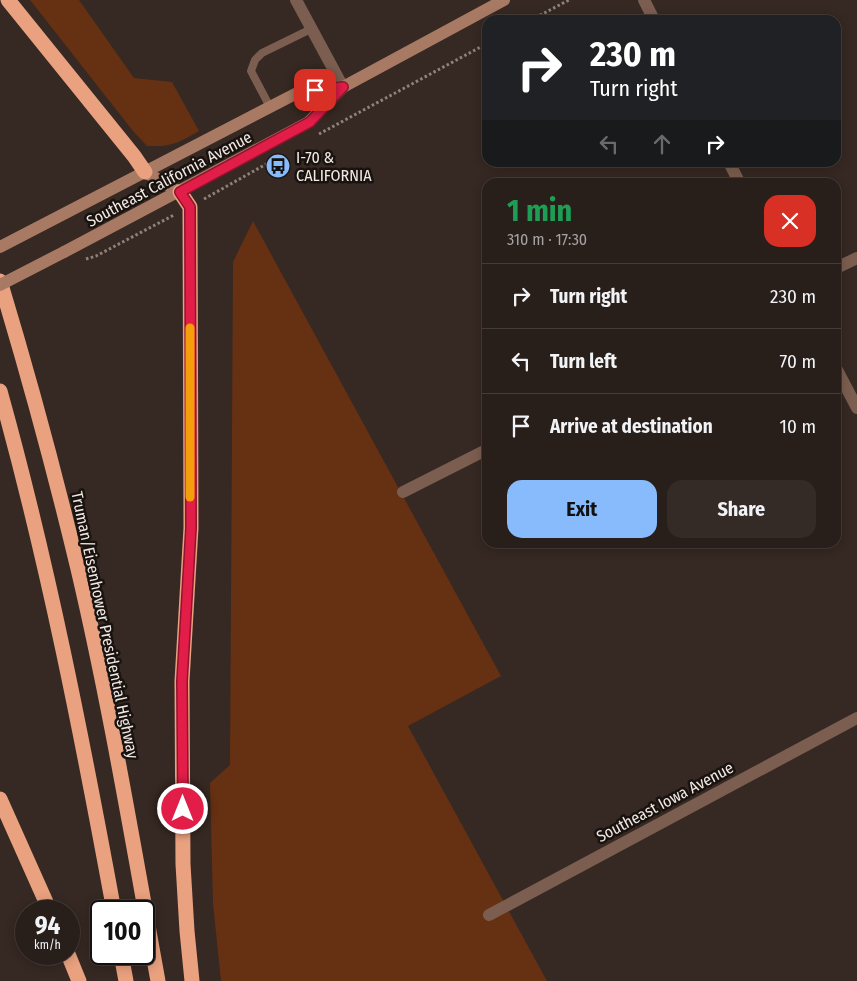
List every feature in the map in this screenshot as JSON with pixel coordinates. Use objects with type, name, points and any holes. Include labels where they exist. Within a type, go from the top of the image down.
[{"type":"highway","points":[[8,0],[145,172]]},
{"type":"highway","points":[[180,192],[190,207],[191,528],[182,681],[183,864],[192,981]]},
{"type":"highway","name":"Truman/Eisenhower Presidential Highway","points":[[0,281],[46,445],[78,571],[108,711],[158,981]]},
{"type":"highway","points":[[0,391],[53,601],[84,750],[112,900]]},
{"type":"highway","points":[[0,799],[45,900]]},
{"type":"highway","points":[[72,965],[79,981]]},
{"type":"highway","points":[[123,965],[126,981]]},
{"type":"main road","name":"Southeast California Avenue","points":[[0,286],[310,122],[343,87],[504,0]]},
{"type":"main road","name":"Southeast California Avenue","points":[[0,247],[301,91],[343,87]]},
{"type":"main road","points":[[145,172],[180,192]]},
{"type":"street","points":[[296,0],[343,87]]},
{"type":"street","points":[[644,0],[652,15]]},
{"type":"street","points":[[841,266],[857,258]]},
{"type":"street","points":[[841,378],[857,408]]},
{"type":"street","points":[[403,492],[482,452]]},
{"type":"street","name":"Southeast Iowa Avenue","points":[[489,915],[857,718]]},
{"type":"lane","points":[[270,108],[251,71],[254,60],[262,53],[311,28]]},
{"type":"path","points":[[540,15],[569,0]]},
{"type":"shaded area","points":[[30,0],[79,0],[134,78],[172,82],[199,131],[186,139],[174,143],[163,146],[147,146],[133,131]]},
{"type":"shaded area","points":[[253,221],[501,676],[408,726],[547,981],[221,981],[213,904],[210,783],[230,765],[233,262]]},
{"type":"slow traffic","points":[[190,328],[190,497]]},
{"type":"place","name":"I-70 & CALIFORNIA","points":[[278,166]]},
{"type":"route","points":[[183,809],[182,681],[191,528],[190,207],[180,192],[310,122],[343,87],[315,90]]}]
